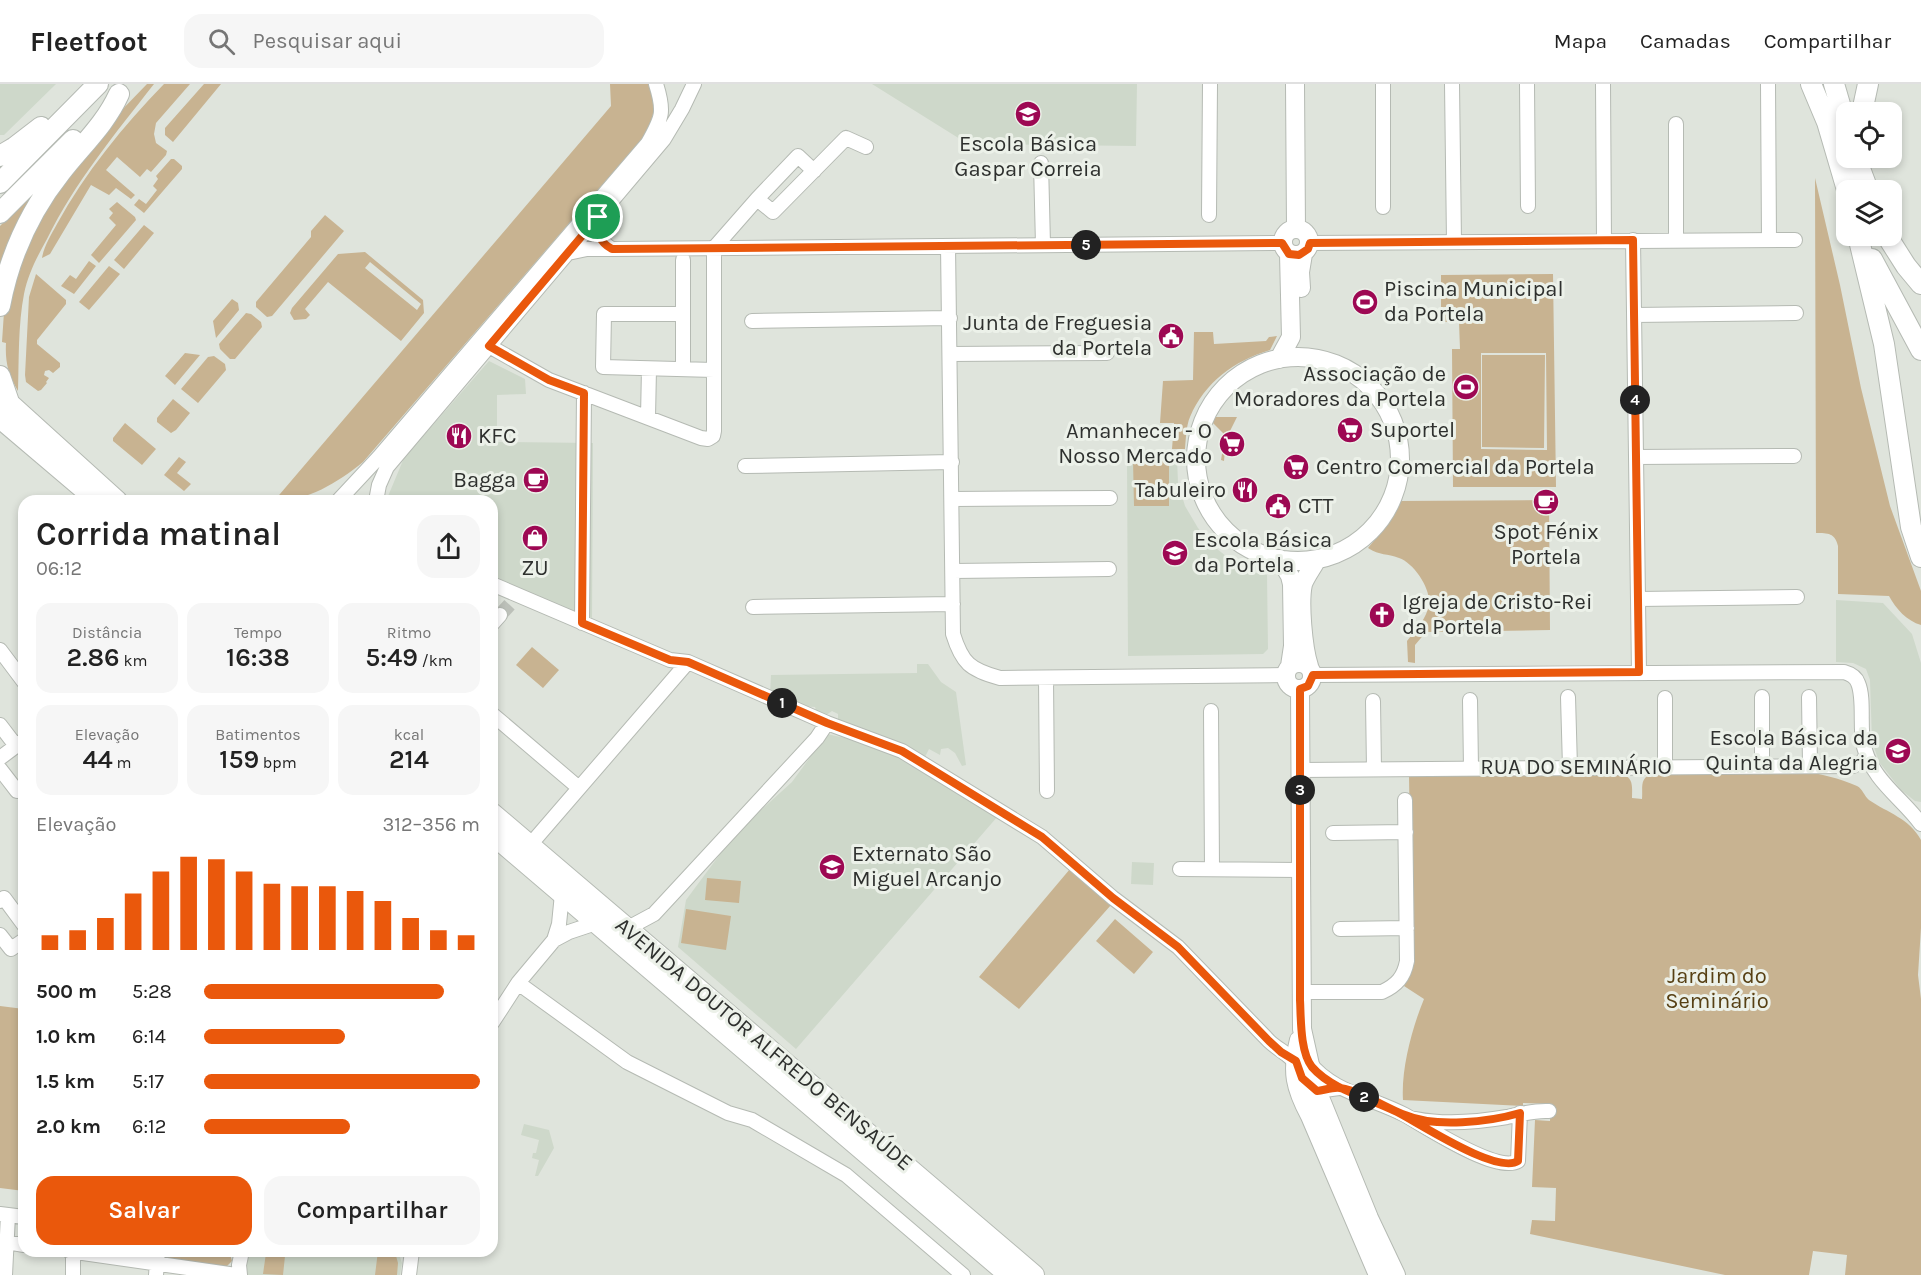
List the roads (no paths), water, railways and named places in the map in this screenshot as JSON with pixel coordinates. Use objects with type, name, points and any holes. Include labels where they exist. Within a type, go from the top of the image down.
[{"type":"highway","points":[[0,156],[97,84]]},
{"type":"highway","points":[[0,183],[97,84]]},
{"type":"highway","points":[[1811,84],[1827,122],[1844,180]]},
{"type":"highway","points":[[1834,84],[1839,102]]},
{"type":"highway","points":[[1864,102],[1868,84]]},
{"type":"highway","points":[[0,213],[124,89]]},
{"type":"highway","points":[[0,306],[8,272],[28,224],[61,172],[106,118],[124,89]]},
{"type":"highway","points":[[1861,246],[1884,344],[1911,527],[1921,557]]},
{"type":"highway","points":[[1864,246],[1921,350]]},
{"type":"highway","points":[[1893,246],[1921,284]]},
{"type":"highway","points":[[0,376],[3,406],[82,495]]},
{"type":"highway","points":[[3,406],[110,495]]},
{"type":"highway","points":[[57,469],[90,495]]},
{"type":"highway","name":"AVENIDA DOUTOR ALFREDO BENSAÚDE","points":[[498,818],[1034,1275]]},
{"type":"highway","name":"AVENIDA DOUTOR ALFREDO BENSAÚDE","points":[[498,839],[1009,1275]]},
{"type":"main road","points":[[1294,84],[1296,229],[1288,231],[1283,239],[1296,248],[1300,272],[1303,338],[1314,358]]},
{"type":"main road","points":[[1279,359],[1292,337],[1296,248]]},
{"type":"main road","points":[[1314,358],[1344,368],[1374,391],[1393,422],[1399,446],[1399,471],[1389,506],[1375,526],[1356,543],[1317,559],[1300,561],[1280,559],[1251,550],[1221,527],[1207,507],[1198,484],[1195,460],[1197,441],[1210,406],[1229,383],[1249,369],[1279,359],[1314,358]]},
{"type":"main road","points":[[1280,559],[1292,584],[1293,646],[1287,681],[1291,686],[1300,689],[1308,686],[1311,670],[1304,646],[1302,591],[1305,579],[1317,559]]},
{"type":"main road","points":[[1288,670],[1301,662],[1311,670]]},
{"type":"main road","points":[[1300,689],[1302,1061],[1296,1084],[1319,1089]]},
{"type":"main road","points":[[1319,1089],[1378,1275]]},
{"type":"main road","points":[[1319,1089],[1369,1218],[1396,1275]]},
{"type":"street","points":[[1209,214],[1210,84]]},
{"type":"street","points":[[1383,84],[1383,207]]},
{"type":"street","points":[[1452,84],[1454,242]]},
{"type":"street","points":[[1527,84],[1528,206]]},
{"type":"street","points":[[1603,84],[1604,241]]},
{"type":"street","points":[[1768,84],[1769,240]]},
{"type":"street","points":[[658,88],[664,97],[675,100],[686,97],[692,88]]},
{"type":"street","points":[[344,495],[379,457],[648,143],[662,110],[658,88]]},
{"type":"street","points":[[377,495],[387,467],[664,139],[692,88]]},
{"type":"street","points":[[1676,124],[1676,240]]},
{"type":"street","points":[[757,199],[773,212],[846,138],[866,147]]},
{"type":"street","points":[[489,346],[549,380],[708,439],[714,431],[714,248],[798,156],[814,171]]},
{"type":"street","points":[[1041,164],[1043,245]]},
{"type":"street","points":[[598,217],[598,235],[604,244],[612,249]]},
{"type":"street","points":[[1633,240],[1639,672]]},
{"type":"street","points":[[568,253],[587,249],[1043,245],[1296,248],[1454,242],[1796,240]]},
{"type":"street","points":[[948,246],[953,634],[959,652],[981,673],[1000,678],[1288,670]]},
{"type":"street","points":[[683,260],[683,369]]},
{"type":"street","points":[[1634,315],[1796,313]]},
{"type":"street","points":[[683,315],[604,314],[603,367],[714,370]]},
{"type":"street","points":[[752,321],[950,318]]},
{"type":"street","points":[[951,354],[1107,353]]},
{"type":"street","points":[[648,417],[649,369]]},
{"type":"street","points":[[582,623],[584,393]]},
{"type":"street","points":[[1636,457],[1794,456]]},
{"type":"street","points":[[745,466],[952,462]]},
{"type":"street","points":[[953,499],[1110,498]]},
{"type":"street","points":[[953,571],[1108,569]]},
{"type":"street","points":[[498,588],[512,596],[670,660],[688,662],[827,723],[902,751],[1042,837],[1113,898],[1178,947],[1281,1052],[1314,1069],[1319,1089],[1367,1098],[1405,1116],[1452,1143],[1489,1159],[1512,1164],[1517,1163],[1520,1157],[1520,1113]]},
{"type":"street","points":[[1638,598],[1797,597]]},
{"type":"street","points":[[753,607],[953,604]]},
{"type":"street","points":[[0,650],[18,674]]},
{"type":"street","points":[[530,845],[688,662]]},
{"type":"street","points":[[1311,670],[1829,672],[1849,674],[1859,685],[1862,738],[1871,767],[1886,787],[1921,824]]},
{"type":"street","points":[[1046,678],[1047,791]]},
{"type":"street","points":[[1568,697],[1570,768]]},
{"type":"street","points":[[1761,766],[1762,697]]},
{"type":"street","points":[[1809,697],[1810,765]]},
{"type":"street","points":[[1665,698],[1665,767]]},
{"type":"street","points":[[1470,700],[1471,768]]},
{"type":"street","points":[[1373,701],[1374,769]]},
{"type":"street","points":[[1211,711],[1212,869]]},
{"type":"street","points":[[498,719],[579,788]]},
{"type":"street","points":[[628,928],[654,914],[817,738],[827,723]]},
{"type":"street","points":[[0,725],[18,741]]},
{"type":"street","points":[[0,758],[18,744]]},
{"type":"street","points":[[1853,766],[1862,762],[1866,756]]},
{"type":"street","points":[[1853,766],[1886,787]]},
{"type":"street","name":"RUA DO SEMINÁRIO","points":[[1300,770],[1853,766]]},
{"type":"street","points":[[0,769],[18,790]]},
{"type":"street","points":[[1300,992],[1382,992],[1394,986],[1405,972],[1407,928],[1405,800]]},
{"type":"street","points":[[1334,833],[1406,832]]},
{"type":"street","points":[[1180,869],[1300,870]]},
{"type":"street","points":[[554,940],[559,924],[562,894]]},
{"type":"street","points":[[0,901],[4,898],[18,917]]},
{"type":"street","points":[[645,943],[654,914]]},
{"type":"street","points":[[498,1014],[518,983],[554,940],[596,923]]},
{"type":"street","points":[[1340,929],[1407,928]]},
{"type":"street","points":[[0,935],[11,950],[18,945]]},
{"type":"street","points":[[518,983],[627,1062],[728,1113],[752,1120],[846,1175],[963,1275]]},
{"type":"street","points":[[1405,1116],[1430,1121],[1458,1121],[1500,1118],[1537,1110],[1549,1111]]},
{"type":"street","points":[[1452,1143],[1452,1131],[1458,1121]]},
{"type":"street","points":[[4,1214],[5,1275]]},
{"type":"street","points":[[3,1242],[18,1244]]},
{"type":"street","points":[[73,1275],[74,1257]]},
{"type":"street","points":[[112,1257],[238,1275],[241,1257]]},
{"type":"street","points":[[409,1275],[411,1257]]},
{"type":"tunnel","points":[[500,615],[513,601]]},
{"type":"place","name":"Escola Básica Gaspar Correia","points":[[1028,114]]},
{"type":"place","name":"Piscina Municipal da Portela","points":[[1365,302]]},
{"type":"place","name":"Junta de Freguesia da Portela","points":[[1171,336]]},
{"type":"place","name":"Associação de Moradores da Portela","points":[[1466,387]]},
{"type":"place","name":"Suportel","points":[[1350,430]]},
{"type":"place","name":"KFC","points":[[459,436]]},
{"type":"place","name":"Amanhecer - O Nosso Mercado","points":[[1232,444]]},
{"type":"place","name":"Centro Comercial da Portela","points":[[1296,467]]},
{"type":"place","name":"Bagga","points":[[536,480]]},
{"type":"place","name":"Tabuleiro","points":[[1245,490]]},
{"type":"place","name":"Spot Fénix Portela","points":[[1546,502]]},
{"type":"place","name":"CTT","points":[[1278,506]]},
{"type":"place","name":"ZU","points":[[535,538]]},
{"type":"place","name":"Escola Básica da Portela","points":[[1175,553]]},
{"type":"place","name":"Igreja de Cristo-Rei da Portela","points":[[1382,615]]},
{"type":"place","name":"Escola Básica da Quinta da Alegria","points":[[1898,751]]},
{"type":"place","name":"Externato São Miguel Arcanjo","points":[[832,867]]},
{"type":"park label","name":"Jardim do Seminário","points":[[1717,988]]}]
